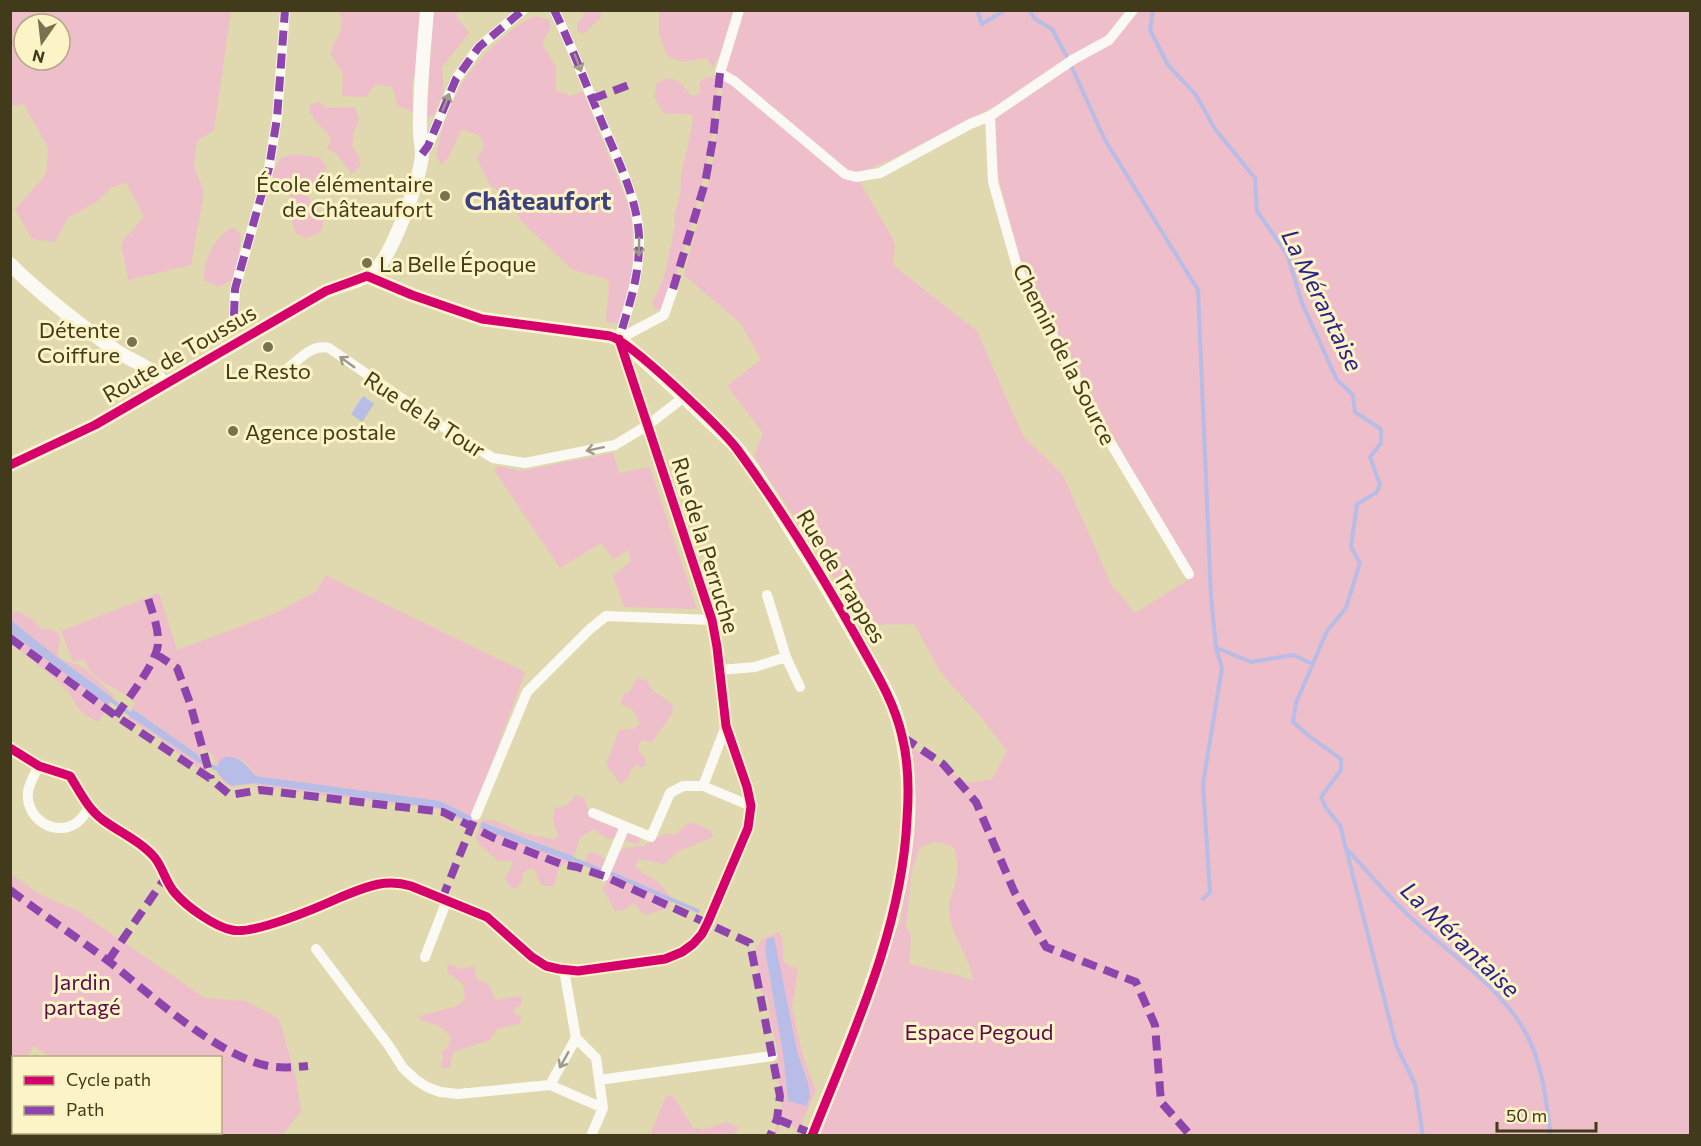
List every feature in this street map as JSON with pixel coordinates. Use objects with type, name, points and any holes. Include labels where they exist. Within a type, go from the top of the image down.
[{"type":"street","points":[[234,316],[235,289],[269,168],[277,118],[285,10]]},
{"type":"street","points":[[427,10],[420,124],[422,154],[419,171],[398,231],[385,259],[367,276],[412,295],[482,319],[610,336],[618,339],[664,315],[673,289]]},
{"type":"street","points":[[422,154],[428,146],[456,79],[479,47],[523,10]]},
{"type":"street","points":[[554,10],[569,40],[623,175],[637,218],[637,278],[618,339],[648,425]]},
{"type":"street","points":[[739,10],[720,73],[734,81],[845,174],[856,177],[880,173],[970,124],[990,116],[1069,62],[1109,40],[1133,10]]},
{"type":"street","name":"Chemin de la Source","points":[[990,116],[993,182],[1018,270],[1104,432],[1189,574]]},
{"type":"street","points":[[10,264],[71,316],[121,354],[150,370],[164,384]]},
{"type":"street","name":"Route de Toussus","points":[[10,465],[74,437],[326,291],[367,276]]},
{"type":"street","name":"Rue de Trappes","points":[[618,339],[736,447],[778,507],[830,590],[894,708],[903,737],[908,773],[906,848],[894,910],[867,996],[812,1136]]},
{"type":"street","name":"Rue de la Tour","points":[[248,370],[282,373],[310,350],[321,346],[329,348],[449,431],[493,458],[525,463],[615,445],[648,425],[684,397]]},
{"type":"street","name":"Rue de la Perruche","points":[[10,748],[39,766],[70,776],[89,807],[101,819],[147,850],[155,858],[176,894],[193,909],[220,926],[232,930],[243,931],[259,927],[325,904],[375,883],[400,882],[488,917],[532,957],[546,966],[578,971],[665,959],[682,952],[702,934],[713,912],[748,828],[751,806],[747,787],[726,726],[712,620],[648,425]]},
{"type":"street","points":[[767,595],[786,657],[800,687]]},
{"type":"street","points":[[476,815],[527,692],[590,629],[606,616],[712,620]]},
{"type":"street","points":[[720,670],[754,667],[786,657]]},
{"type":"street","points":[[703,786],[726,726]]},
{"type":"street","points":[[39,766],[27,795],[30,810],[37,819],[50,826],[68,826],[83,818],[89,807]]},
{"type":"street","points":[[593,813],[651,837],[670,793],[683,786],[703,786],[751,806]]},
{"type":"street","points":[[604,876],[625,826]]},
{"type":"street","points":[[424,957],[447,900]]},
{"type":"street","points":[[316,949],[403,1068],[416,1080],[440,1092],[458,1094],[550,1085],[603,1108]]},
{"type":"street","points":[[564,970],[576,1038],[596,1058],[603,1108],[591,1136]]},
{"type":"street","points":[[389,1046],[393,1032]]},
{"type":"street","points":[[550,1085],[576,1038]]},
{"type":"street","points":[[599,1080],[772,1056]]},
{"type":"green space","points":[[10,11],[231,11],[214,130],[197,141],[194,166],[204,192],[191,265],[128,280],[121,243],[144,217],[126,183],[112,187],[96,202],[68,218],[55,242],[32,239],[15,209],[46,174],[48,148],[24,104],[11,106]]},
{"type":"green space","points":[[339,11],[422,11],[417,66],[412,83],[413,112],[398,106],[392,87],[375,85],[366,97],[342,96],[343,74],[330,53],[341,27]]},
{"type":"green space","points":[[433,11],[460,11],[456,16],[469,33],[442,67],[444,90],[434,115],[427,117]]},
{"type":"green space","points":[[581,11],[602,11],[601,17],[584,34],[577,31],[577,24],[585,15]]},
{"type":"green space","points":[[659,11],[735,11],[722,51],[713,68],[707,58],[682,62],[667,56],[659,34]]},
{"type":"green space","points":[[744,11],[1128,11],[1106,37],[1007,100],[890,160],[858,173],[848,171],[725,73]]},
{"type":"green space","name":"Espace Pegoud","points":[[1136,11],[1690,11],[1690,1135],[819,1135],[900,921],[911,854],[914,814],[910,746],[967,783],[992,779],[1007,751],[981,717],[941,673],[914,624],[865,625],[754,456],[763,433],[727,386],[761,359],[741,324],[684,275],[711,173],[724,78],[859,180],[895,243],[893,265],[977,331],[1023,436],[1063,475],[1111,584],[1135,613],[1194,576],[1077,374],[1023,271],[997,172],[990,122],[1065,70]],"holes":[[[935,842],[955,849],[957,867],[949,905],[950,920],[969,963],[973,981],[909,964],[911,936],[906,926],[912,870],[920,847]]]},
{"type":"green space","points":[[536,16],[549,20],[551,28],[542,43],[556,67],[556,90],[571,96],[583,91],[632,215],[633,264],[629,293],[617,324],[606,322],[609,283],[605,279],[571,269],[522,222],[506,198],[490,185],[477,159],[484,147],[480,136],[462,129],[448,158],[442,165],[436,156],[451,106],[476,64],[501,39]]},
{"type":"green space","points":[[707,77],[715,78],[718,83],[706,168],[684,250],[666,305],[661,310],[654,308],[652,303],[664,277],[675,226],[674,217],[693,115],[664,113],[654,97],[657,83],[669,78],[680,82],[692,96],[700,94],[700,82]]},
{"type":"green space","points":[[319,102],[326,108],[355,107],[359,119],[352,147],[359,155],[360,166],[352,174],[336,153],[327,149],[331,139],[310,111],[309,105]]},
{"type":"green space","points":[[295,154],[320,158],[327,168],[319,183],[308,189],[306,195],[324,216],[321,232],[306,238],[296,233],[291,218],[293,207],[291,196],[274,183],[273,173],[280,158]]},
{"type":"green space","points":[[233,227],[241,234],[238,259],[232,280],[218,287],[204,280],[204,272],[211,249],[221,236]]},
{"type":"green space","points":[[613,453],[619,473],[650,467],[697,609],[624,607],[613,576],[631,561],[628,550],[613,560],[601,543],[560,568],[494,470],[499,466],[520,471]]},
{"type":"green space","points":[[325,575],[525,672],[470,823],[467,824],[438,809],[289,791],[253,784],[235,787],[227,785],[218,774],[213,755],[201,747],[200,756],[204,769],[202,771],[127,717],[135,703],[95,675],[84,659],[73,662],[61,631],[159,593],[177,650],[276,613],[317,591]],"holes":[[[134,709],[197,754],[201,763],[129,716]],[[239,758],[256,776],[440,801],[471,817],[463,820],[439,808],[254,783],[236,786],[217,768]]]},
{"type":"green space","points":[[11,611],[24,614],[42,629],[58,633],[60,639],[58,656],[84,668],[115,696],[98,722],[84,714],[59,682],[11,643],[11,633],[107,704],[112,696],[53,654],[11,620]]},
{"type":"green space","points":[[638,678],[648,681],[650,688],[673,705],[672,714],[652,742],[642,740],[639,743],[639,752],[645,757],[646,765],[640,768],[637,765],[631,769],[629,778],[620,784],[606,764],[619,730],[633,729],[640,724],[632,709],[621,704],[623,694],[630,692]]},
{"type":"green space","points":[[576,795],[585,799],[595,818],[627,831],[631,835],[638,834],[640,840],[637,844],[614,838],[608,839],[593,829],[580,838],[572,862],[560,867],[554,886],[544,886],[539,882],[535,870],[529,869],[523,873],[522,882],[516,888],[509,887],[505,877],[511,869],[511,861],[498,861],[479,844],[476,838],[482,820],[494,820],[520,831],[555,840],[558,833],[553,821],[555,808],[566,806]],"holes":[[[483,822],[564,852],[571,861],[480,828]]]},
{"type":"green space","points":[[696,823],[711,831],[713,837],[677,852],[664,864],[639,859],[635,867],[660,884],[670,896],[669,908],[645,915],[634,904],[624,910],[615,911],[603,889],[606,882],[585,860],[589,853],[596,853],[605,859],[609,858],[626,848],[643,846],[662,835],[676,834],[687,824]]},
{"type":"green space","name":"Jardin partagé","points":[[11,874],[39,894],[78,911],[205,998],[246,1001],[279,1019],[296,1078],[301,1111],[283,1134],[167,1136],[164,1134],[222,1134],[222,1056],[49,1056],[33,1046],[28,1056],[12,1056],[11,1088]]},
{"type":"green space","points":[[779,932],[783,940],[783,960],[787,965],[798,969],[792,1008],[803,1056],[816,1090],[801,1125],[800,1135],[797,1135],[799,1129],[781,1122],[776,1135],[773,1135],[781,1115],[782,1099],[777,1075],[779,1070],[777,1048],[768,998],[755,985],[758,966],[756,947],[764,938]],"holes":[[[767,940],[808,1083],[806,1106],[788,1100],[783,1053],[765,950]]]},
{"type":"green space","points":[[449,964],[460,969],[474,966],[477,979],[488,984],[496,1000],[521,996],[522,1003],[514,1010],[515,1014],[522,1017],[519,1024],[497,1029],[490,1040],[453,1052],[450,1068],[441,1067],[443,1058],[441,1052],[448,1048],[449,1034],[437,1025],[421,1020],[419,1016],[458,1006],[465,999],[463,984],[448,973]]},
{"type":"green space","points":[[666,1096],[673,1096],[693,1128],[704,1129],[727,1122],[739,1128],[733,1135],[650,1135]]},
{"type":"water","points":[[363,396],[374,404],[362,422],[351,414]]},
{"type":"water","points":[[11,620],[112,697],[107,705],[11,633]]},
{"type":"water","points":[[133,709],[197,754],[201,764],[129,716]]},
{"type":"water","points":[[226,757],[240,760],[256,776],[440,801],[472,817],[470,823],[439,808],[254,783],[232,786],[223,780],[217,768],[220,760]]},
{"type":"water","points":[[482,822],[573,856],[571,862],[480,828]]},
{"type":"water","points":[[774,937],[797,1051],[808,1083],[810,1097],[806,1106],[788,1101],[783,1053],[765,950],[767,939]]},
{"type":"waterway","name":"La Mérantaise","points":[[977,10],[982,24],[1005,10]]},
{"type":"waterway","name":"La Mérantaise","points":[[1029,10],[1035,19],[1052,29],[1105,140],[1198,290],[1211,597],[1216,648],[1222,668],[1203,784],[1210,892],[1203,899]]},
{"type":"waterway","name":"La Mérantaise","points":[[1153,10],[1150,30],[1168,65],[1196,95],[1215,129],[1255,178],[1257,211],[1287,254],[1302,303],[1337,380],[1353,395],[1355,412],[1381,429],[1381,443],[1370,457],[1380,485],[1376,493],[1357,504],[1351,547],[1360,563],[1346,608],[1327,631],[1296,703],[1293,722],[1341,759],[1341,770],[1321,797],[1326,808],[1340,825],[1396,1045],[1415,1084],[1423,1136]]},
{"type":"waterway","name":"La Mérantaise","points":[[1217,648],[1251,662],[1293,655],[1313,664]]},
{"type":"waterway","points":[[107,697],[133,716]]},
{"type":"waterway","points":[[196,758],[219,770],[220,773]]},
{"type":"waterway","name":"La Mérantaise","points":[[1348,850],[1407,914],[1476,974],[1508,1007],[1532,1046],[1544,1090],[1551,1136]]},
{"type":"waterway","points":[[568,857],[603,871]]},
{"type":"waterway","points":[[608,872],[698,911]]},
{"type":"marked path","points":[[234,316],[235,289],[269,168],[277,118],[285,10]]},
{"type":"marked path","points":[[422,154],[428,146],[456,79],[479,47],[523,10]]},
{"type":"marked path","points":[[554,10],[624,174],[634,205],[639,250],[636,276],[619,339]]},
{"type":"marked path","points":[[673,289],[705,183],[713,139],[720,73]]},
{"type":"marked path","points":[[592,99],[629,85]]},
{"type":"marked path","points":[[116,716],[141,680],[157,651],[155,620],[148,598]]},
{"type":"marked path","points":[[10,638],[116,716],[211,779],[230,795],[260,790],[443,812],[494,838],[561,864],[604,876],[750,943],[780,1096],[777,1119],[770,1136]]},
{"type":"marked path","points":[[156,654],[177,668],[190,703],[211,779]]},
{"type":"marked path","points":[[903,737],[943,764],[976,802],[1014,891],[1046,947],[1136,982],[1155,1025],[1161,1102],[1191,1136]]},
{"type":"marked path","points":[[442,899],[476,815]]},
{"type":"marked path","points":[[108,961],[165,878]]},
{"type":"marked path","points":[[10,890],[111,963],[179,1018],[216,1043],[235,1054],[267,1066],[308,1066]]},
{"type":"marked path","points":[[777,1119],[813,1134]]},
{"type":"cycle path","points":[[10,465],[95,425],[326,291],[367,276],[412,295],[482,319],[610,336],[621,341],[655,368],[728,438],[787,521],[835,600],[889,698],[899,723],[904,746],[908,777],[908,809],[896,901],[886,941],[859,1020],[812,1136]]},
{"type":"cycle path","points":[[10,748],[39,766],[70,776],[98,816],[150,852],[180,898],[202,916],[225,928],[242,930],[270,924],[367,887],[393,883],[411,886],[487,917],[532,957],[546,966],[578,971],[665,959],[682,952],[702,934],[708,922],[748,828],[751,806],[747,787],[726,726],[712,620],[619,339]]},
{"type":"place","name":"École élémentaire de Châteaufort","points":[[445,196]]},
{"type":"place","name":"La Belle Époque","points":[[367,263]]},
{"type":"place","name":"Détente Coiffure","points":[[132,342]]},
{"type":"place","name":"Le Resto","points":[[268,347]]},
{"type":"place","name":"Agence postale","points":[[233,431]]},
{"type":"district","name":"Châteaufort","points":[[538,199]]}]
